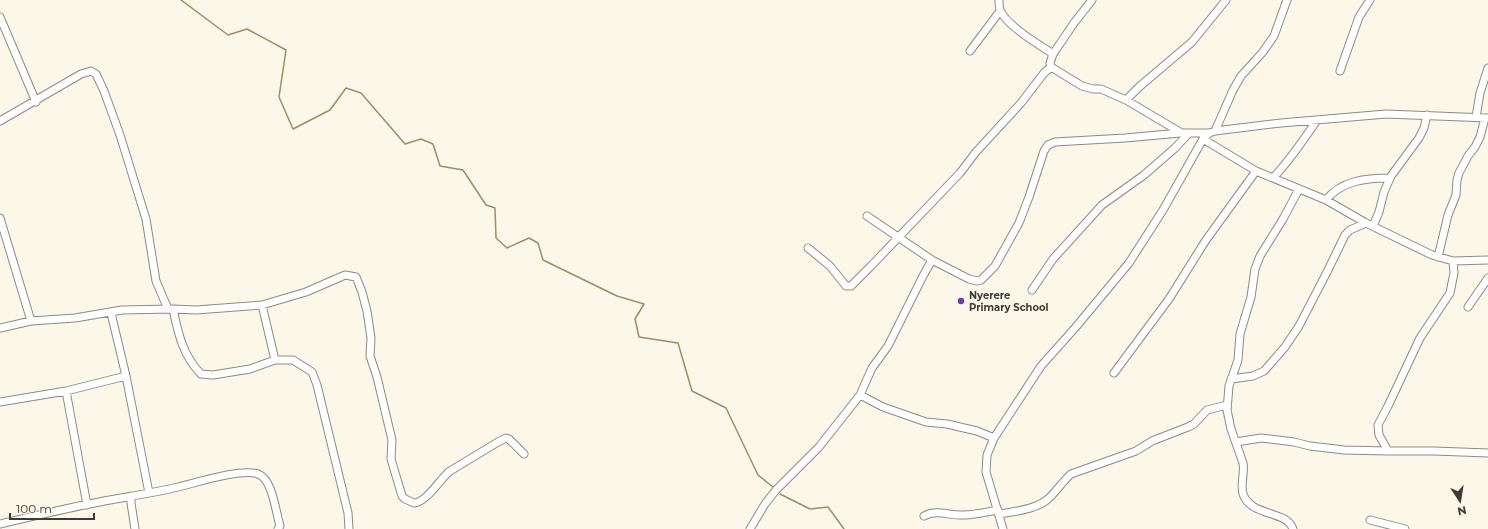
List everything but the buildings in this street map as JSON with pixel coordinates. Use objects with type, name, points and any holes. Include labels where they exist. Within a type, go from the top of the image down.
[{"type":"street","points":[[999,0],[1000,11],[1005,18],[1025,36],[1053,54]]},
{"type":"street","points":[[808,248],[830,266],[845,285],[848,286],[872,265],[960,173],[976,152],[1021,103],[1051,67],[1050,63],[1053,54],[1092,0]]},
{"type":"street","points":[[1126,100],[1143,83],[1192,42],[1226,0]]},
{"type":"street","points":[[1004,529],[986,472],[987,455],[994,438],[1041,366],[1129,263],[1163,210],[1203,139],[1212,132],[1241,76],[1271,41],[1288,0]]},
{"type":"street","points":[[1340,72],[1357,22],[1370,0]]},
{"type":"street","points":[[970,51],[1000,11]]},
{"type":"street","points":[[0,17],[36,102]]},
{"type":"street","points":[[1051,67],[1082,86],[1093,89],[1101,89],[1126,100],[1180,132]]},
{"type":"street","points":[[1476,117],[1480,94],[1488,68]]},
{"type":"street","points":[[0,121],[36,102],[81,74],[91,71],[96,74],[104,91],[120,135],[146,219],[156,281],[170,309],[185,352],[192,364],[201,374],[213,375],[250,369],[275,360],[293,360],[312,372],[317,385],[348,513],[349,529]]},
{"type":"street","points":[[867,216],[932,260],[969,279],[977,281],[981,280],[995,266],[1019,223],[1044,151],[1048,145],[1055,142],[1125,138],[1180,132],[1212,132],[1386,114],[1486,118],[1480,137],[1459,173],[1456,196],[1448,215],[1438,257]]},
{"type":"street","points":[[1231,379],[1253,376],[1264,371],[1285,347],[1299,326],[1345,235],[1350,230],[1370,225],[1379,212],[1384,192],[1390,178],[1419,138],[1424,128],[1427,115]]},
{"type":"street","points":[[1273,178],[1293,155],[1317,120]]},
{"type":"street","points":[[1032,290],[1053,260],[1102,206],[1112,197],[1144,175],[1175,148],[1189,133]]},
{"type":"street","points":[[1203,139],[1242,164],[1326,200],[1370,225],[1438,257],[1453,261],[1488,260]]},
{"type":"street","points":[[1114,373],[1169,299],[1206,240],[1256,171]]},
{"type":"street","points":[[1326,200],[1340,188],[1353,182],[1368,178],[1390,178]]},
{"type":"street","points":[[1293,529],[1286,520],[1256,508],[1246,499],[1242,485],[1244,468],[1243,463],[1231,429],[1227,405],[1228,386],[1238,360],[1240,334],[1251,297],[1255,269],[1260,256],[1283,219],[1299,189]]},
{"type":"street","points":[[1,223],[31,321]]},
{"type":"street","points":[[750,529],[776,490],[818,447],[860,395],[872,368],[888,346],[932,260]]},
{"type":"street","points":[[1388,451],[1385,443],[1379,435],[1378,425],[1420,338],[1450,293],[1454,273],[1453,261]]},
{"type":"street","points":[[0,328],[31,321],[74,318],[122,310],[196,310],[262,305],[306,292],[345,275],[356,277],[367,311],[371,338],[370,356],[377,377],[392,440],[392,459],[402,496],[414,503],[423,500],[443,477],[506,438],[509,439],[524,454]]},
{"type":"street","points":[[1468,307],[1488,278]]},
{"type":"street","points":[[262,305],[275,360]]},
{"type":"street","points":[[111,313],[126,376],[149,493]]},
{"type":"street","points":[[0,402],[66,391],[126,376]]},
{"type":"street","points":[[66,391],[87,505]]},
{"type":"street","points":[[860,395],[883,407],[926,422],[947,424],[977,431],[994,438]]},
{"type":"street","points":[[924,516],[931,512],[962,515],[999,512],[1030,508],[1042,504],[1071,474],[1136,451],[1152,441],[1194,424],[1207,410],[1227,405]]},
{"type":"street","points":[[1236,442],[1261,438],[1338,450],[1488,453]]},
{"type":"street","points":[[0,524],[249,472],[265,478],[268,483],[280,526],[278,529]]},
{"type":"street","points":[[131,496],[130,503],[135,529]]},
{"type":"street","points":[[1370,520],[1406,529]]},
{"type":"waterway","points":[[181,0],[228,35],[247,29],[286,50],[279,97],[293,129],[330,110],[346,88],[361,93],[405,144],[421,139],[433,144],[440,166],[463,170],[486,205],[495,208],[496,238],[507,248],[529,238],[538,243],[543,260],[617,296],[644,304],[635,319],[639,337],[678,343],[692,391],[726,408],[758,475],[773,487]]},
{"type":"waterway","points":[[780,494],[810,509],[828,507],[844,529]]},
{"type":"place","name":"Nyerere Primary School","points":[[961,301]]}]
